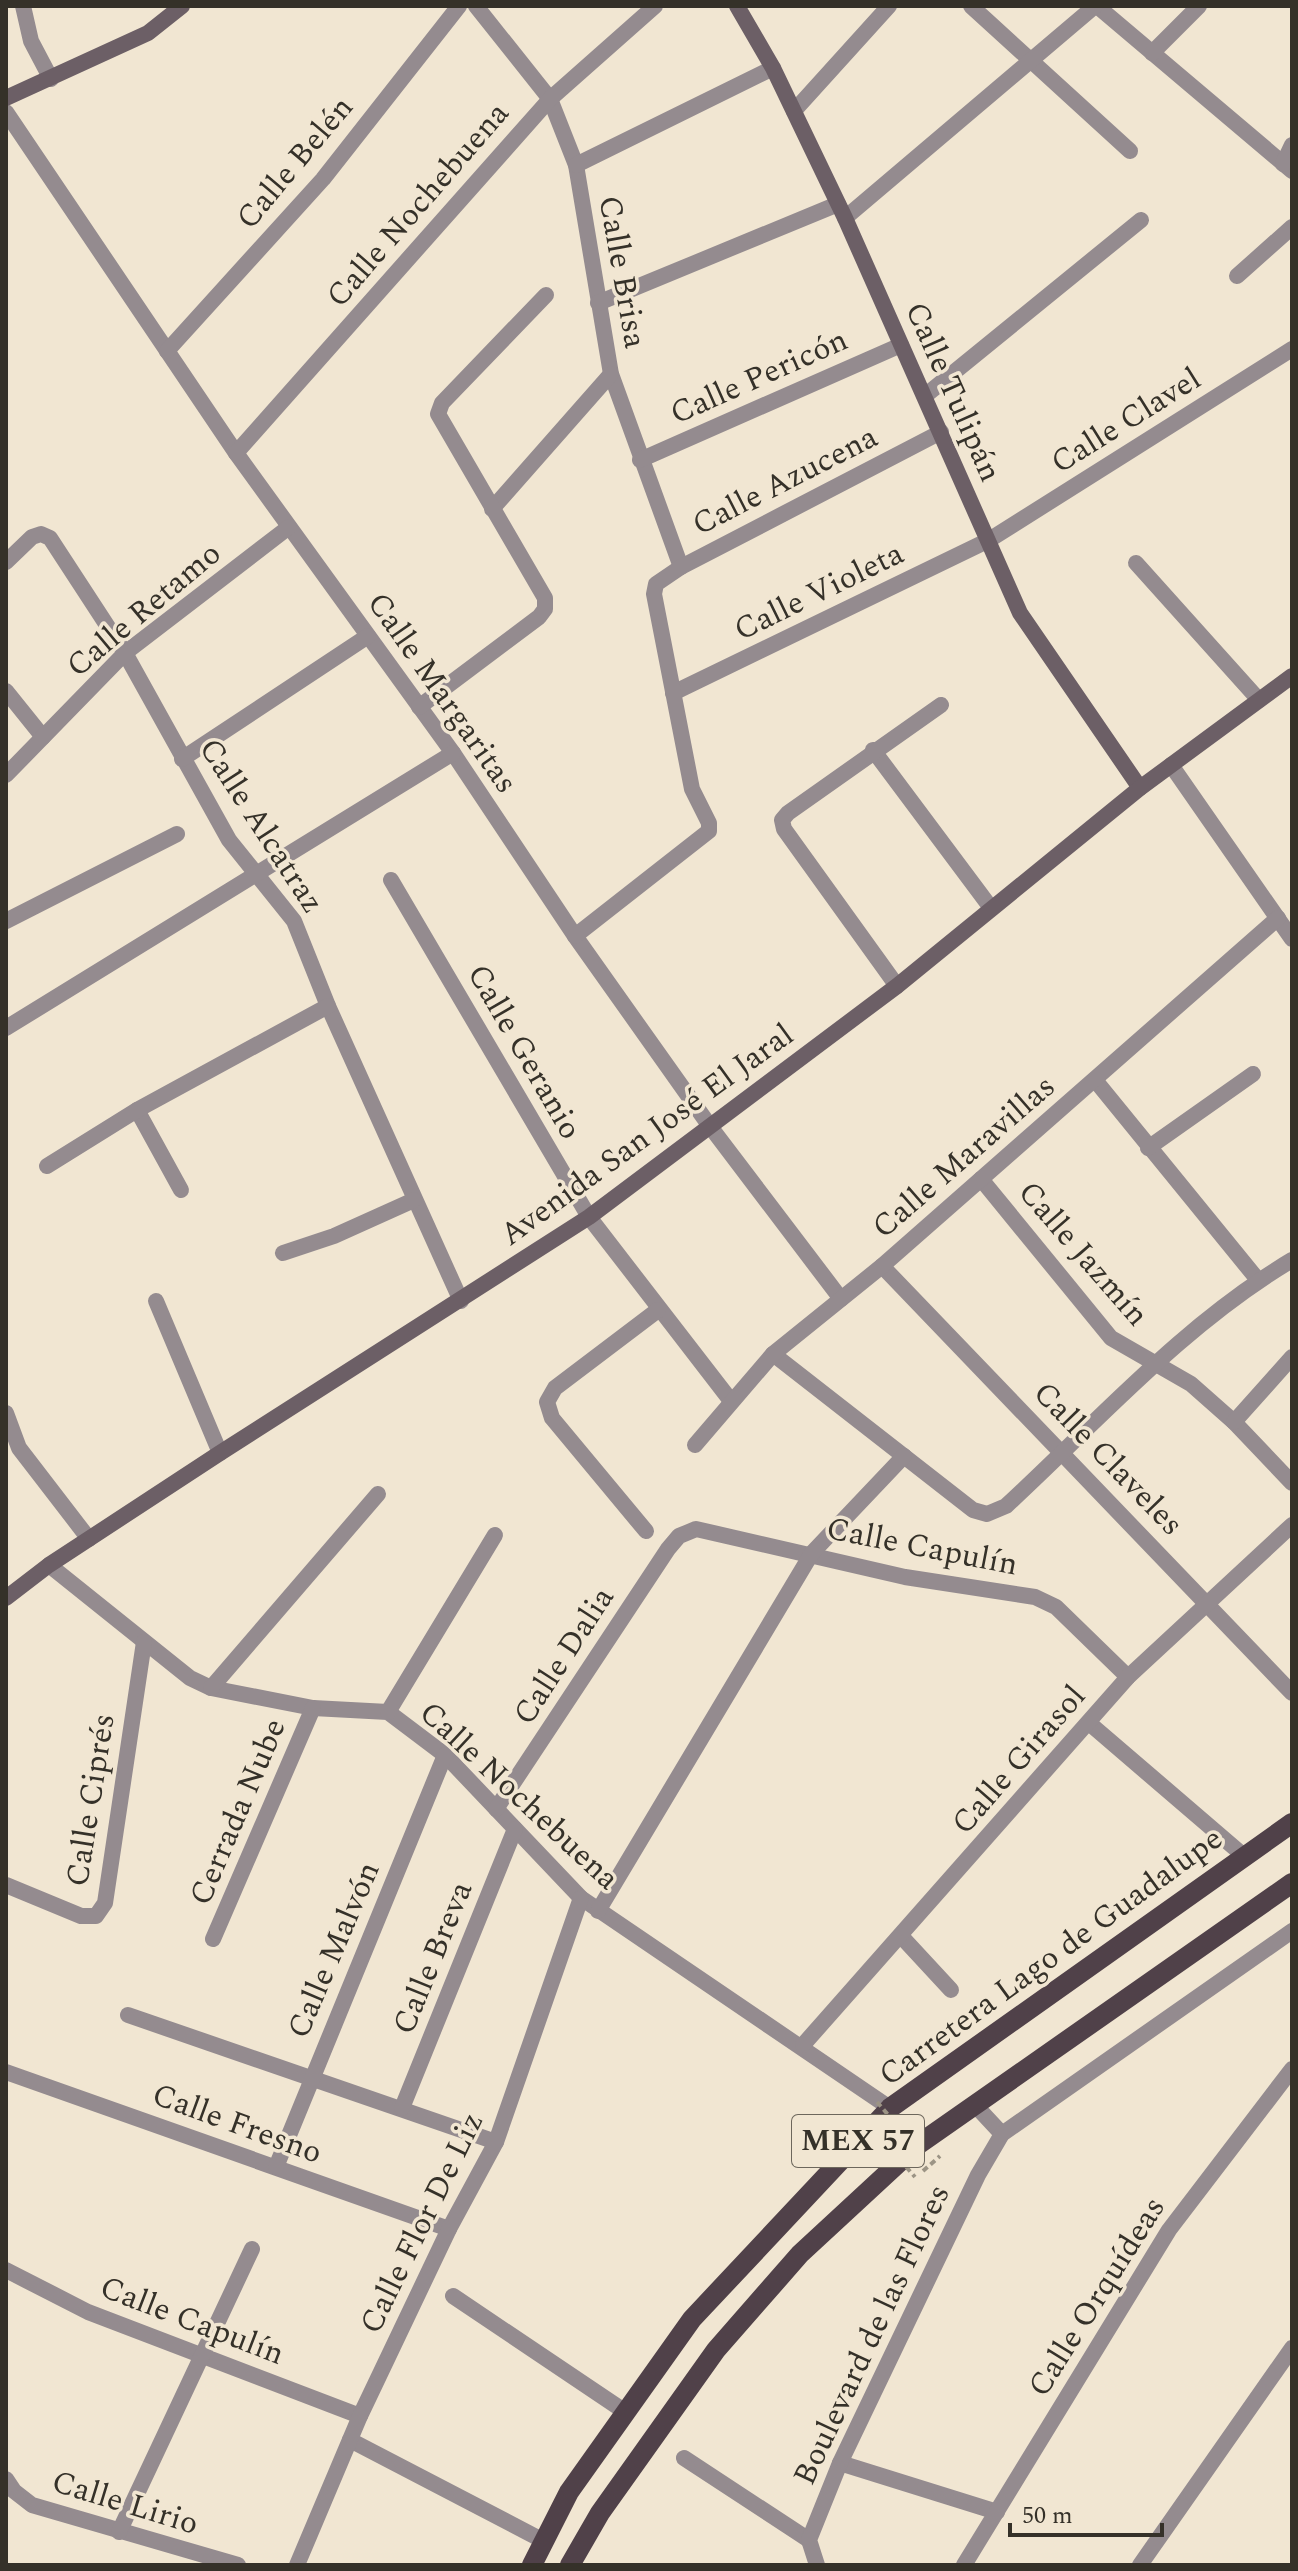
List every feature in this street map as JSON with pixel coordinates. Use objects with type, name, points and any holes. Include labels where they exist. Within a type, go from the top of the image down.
[{"type":"main road","name":"Carretera Lago de Guadalupe","points":[[532,2565],[569,2492],[692,2319],[884,2105],[1292,1823]]},
{"type":"main road","name":"MEX 57","points":[[570,2565],[652,2437],[716,2350],[790,2266],[919,2144],[1292,1883]]},
{"type":"street","points":[[23,6],[31,41],[51,79]]},
{"type":"street","points":[[6,98],[148,33],[182,6]]},
{"type":"street","name":"Calle Belén","points":[[167,351],[323,179],[459,6]]},
{"type":"street","name":"Calle Brisa","points":[[476,6],[550,99],[576,165],[611,374],[681,567]]},
{"type":"street","name":"Calle Nochebuena","points":[[236,453],[550,99],[655,6]]},
{"type":"street","name":"Calle Tulipán","points":[[737,6],[773,68],[842,211],[1020,613],[1140,788]]},
{"type":"street","points":[[794,111],[889,6]]},
{"type":"street","points":[[971,6],[1130,151]]},
{"type":"street","points":[[1152,53],[1199,6]]},
{"type":"street","points":[[598,303],[842,211],[1099,7],[1288,168]]},
{"type":"street","points":[[576,165],[773,68]]},
{"type":"street","name":"Calle Margaritas","points":[[6,112],[236,453],[453,753],[575,936],[709,1125],[841,1299]]},
{"type":"street","points":[[1288,168],[1292,145]]},
{"type":"street","points":[[926,395],[1141,220]]},
{"type":"street","points":[[1237,276],[1292,227]]},
{"type":"street","points":[[419,707],[539,617],[545,609],[545,598],[438,414],[442,403],[546,295]]},
{"type":"street","name":"Calle Pericón","points":[[640,460],[901,345]]},
{"type":"street","name":"Calle Clavel","points":[[989,540],[1292,349]]},
{"type":"street","points":[[492,509],[611,374]]},
{"type":"street","name":"Calle Azucena","points":[[673,693],[654,594],[656,584],[681,567],[941,432]]},
{"type":"street","name":"Calle Retamo","points":[[6,775],[125,653],[289,527]]},
{"type":"street","name":"Calle Alcatraz","points":[[6,562],[32,537],[41,534],[50,538],[125,653],[229,840],[294,921],[328,1006],[461,1301]]},
{"type":"street","name":"Calle Violeta","points":[[673,693],[989,540]]},
{"type":"street","points":[[1136,563],[1259,700]]},
{"type":"street","points":[[182,759],[368,636]]},
{"type":"street","name":"Avenida San José El Jaral","points":[[6,1598],[49,1565],[220,1453],[589,1217],[897,986],[1140,788],[1292,676]]},
{"type":"street","points":[[6,691],[43,737]]},
{"type":"street","points":[[575,936],[709,831],[709,823],[692,789],[673,693]]},
{"type":"street","points":[[897,986],[784,829],[782,820],[873,750],[941,705]]},
{"type":"street","points":[[873,750],[991,908]]},
{"type":"street","points":[[6,1028],[258,876],[453,753]]},
{"type":"street","points":[[1171,765],[1292,939]]},
{"type":"street","points":[[6,921],[177,834]]},
{"type":"street","name":"Calle Geranio","points":[[391,880],[589,1217],[731,1401]]},
{"type":"street","name":"Calle Maravillas","points":[[695,1445],[773,1354],[882,1266],[1278,918]]},
{"type":"street","points":[[47,1166],[137,1110],[328,1006]]},
{"type":"street","points":[[1148,1148],[1253,1074]]},
{"type":"street","points":[[1095,1080],[1258,1280]]},
{"type":"street","points":[[137,1110],[181,1190]]},
{"type":"street","name":"Calle Jazmín","points":[[981,1179],[1111,1338],[1132,1353],[1158,1362],[1191,1384],[1234,1422],[1292,1483]]},
{"type":"street","points":[[283,1253],[334,1236],[414,1200]]},
{"type":"street","points":[[773,1354],[973,1510],[987,1514],[1006,1506],[1158,1362],[1258,1280],[1292,1260]]},
{"type":"street","name":"Calle Claveles","points":[[882,1266],[1292,1693]]},
{"type":"street","points":[[156,1301],[220,1453]]},
{"type":"street","points":[[646,1531],[552,1418],[547,1402],[555,1388],[658,1310]]},
{"type":"street","points":[[1234,1422],[1292,1357]]},
{"type":"street","points":[[6,1413],[19,1448],[89,1539]]},
{"type":"street","points":[[598,1911],[812,1553],[904,1456]]},
{"type":"street","points":[[211,1688],[378,1494]]},
{"type":"street","name":"Calle Girasol","points":[[803,2045],[1128,1677],[1292,1525]]},
{"type":"street","name":"Calle Capulín","points":[[679,1536],[696,1529],[812,1553],[905,1577],[1035,1597],[1056,1607],[1128,1677]]},
{"type":"street","points":[[388,1712],[495,1535]]},
{"type":"street","name":"Calle Dalia","points":[[496,1809],[679,1536]]},
{"type":"street","name":"Calle Nochebuena","points":[[49,1565],[190,1678],[211,1688],[313,1708],[388,1712],[445,1755],[581,1898],[803,2045],[884,2105]]},
{"type":"street","name":"Calle Ciprés","points":[[6,1885],[81,1916],[96,1916],[105,1903],[144,1642]]},
{"type":"street","name":"Cerrada Nube","points":[[213,1939],[313,1708]]},
{"type":"street","points":[[1089,1723],[1244,1856]]},
{"type":"street","name":"Calle Malvón","points":[[276,2167],[445,1755]]},
{"type":"street","name":"Calle Breva","points":[[402,2108],[515,1829]]},
{"type":"street","name":"Calle Flor De Liz","points":[[297,2565],[360,2416],[449,2229],[496,2142],[581,1898]]},
{"type":"street","points":[[975,2105],[1002,2134],[1292,1931]]},
{"type":"street","points":[[901,1936],[951,1990]]},
{"type":"street","points":[[128,2015],[496,2142]]},
{"type":"street","name":"Calle Orquídeas","points":[[964,2565],[1169,2230],[1292,2069]]},
{"type":"street","name":"Calle Fresno","points":[[6,2072],[449,2229]]},
{"type":"street","name":"Boulevard de las Flores","points":[[809,2540],[840,2463],[978,2175],[1002,2134]]},
{"type":"street","points":[[119,2532],[252,2249]]},
{"type":"street","name":"Calle Capulín","points":[[6,2270],[88,2312],[360,2416]]},
{"type":"street","points":[[453,2296],[624,2411]]},
{"type":"street","points":[[1140,2565],[1292,2348]]},
{"type":"street","points":[[350,2440],[542,2540]]},
{"type":"street","points":[[684,2458],[809,2540],[817,2565]]},
{"type":"street","points":[[840,2463],[997,2512]]},
{"type":"street","name":"Calle Lirio","points":[[6,2479],[14,2491],[32,2505],[238,2565]]},
{"type":"path","points":[[884,2105],[909,2139]]},
{"type":"path","points":[[893,2152],[915,2177],[944,2153]]}]
